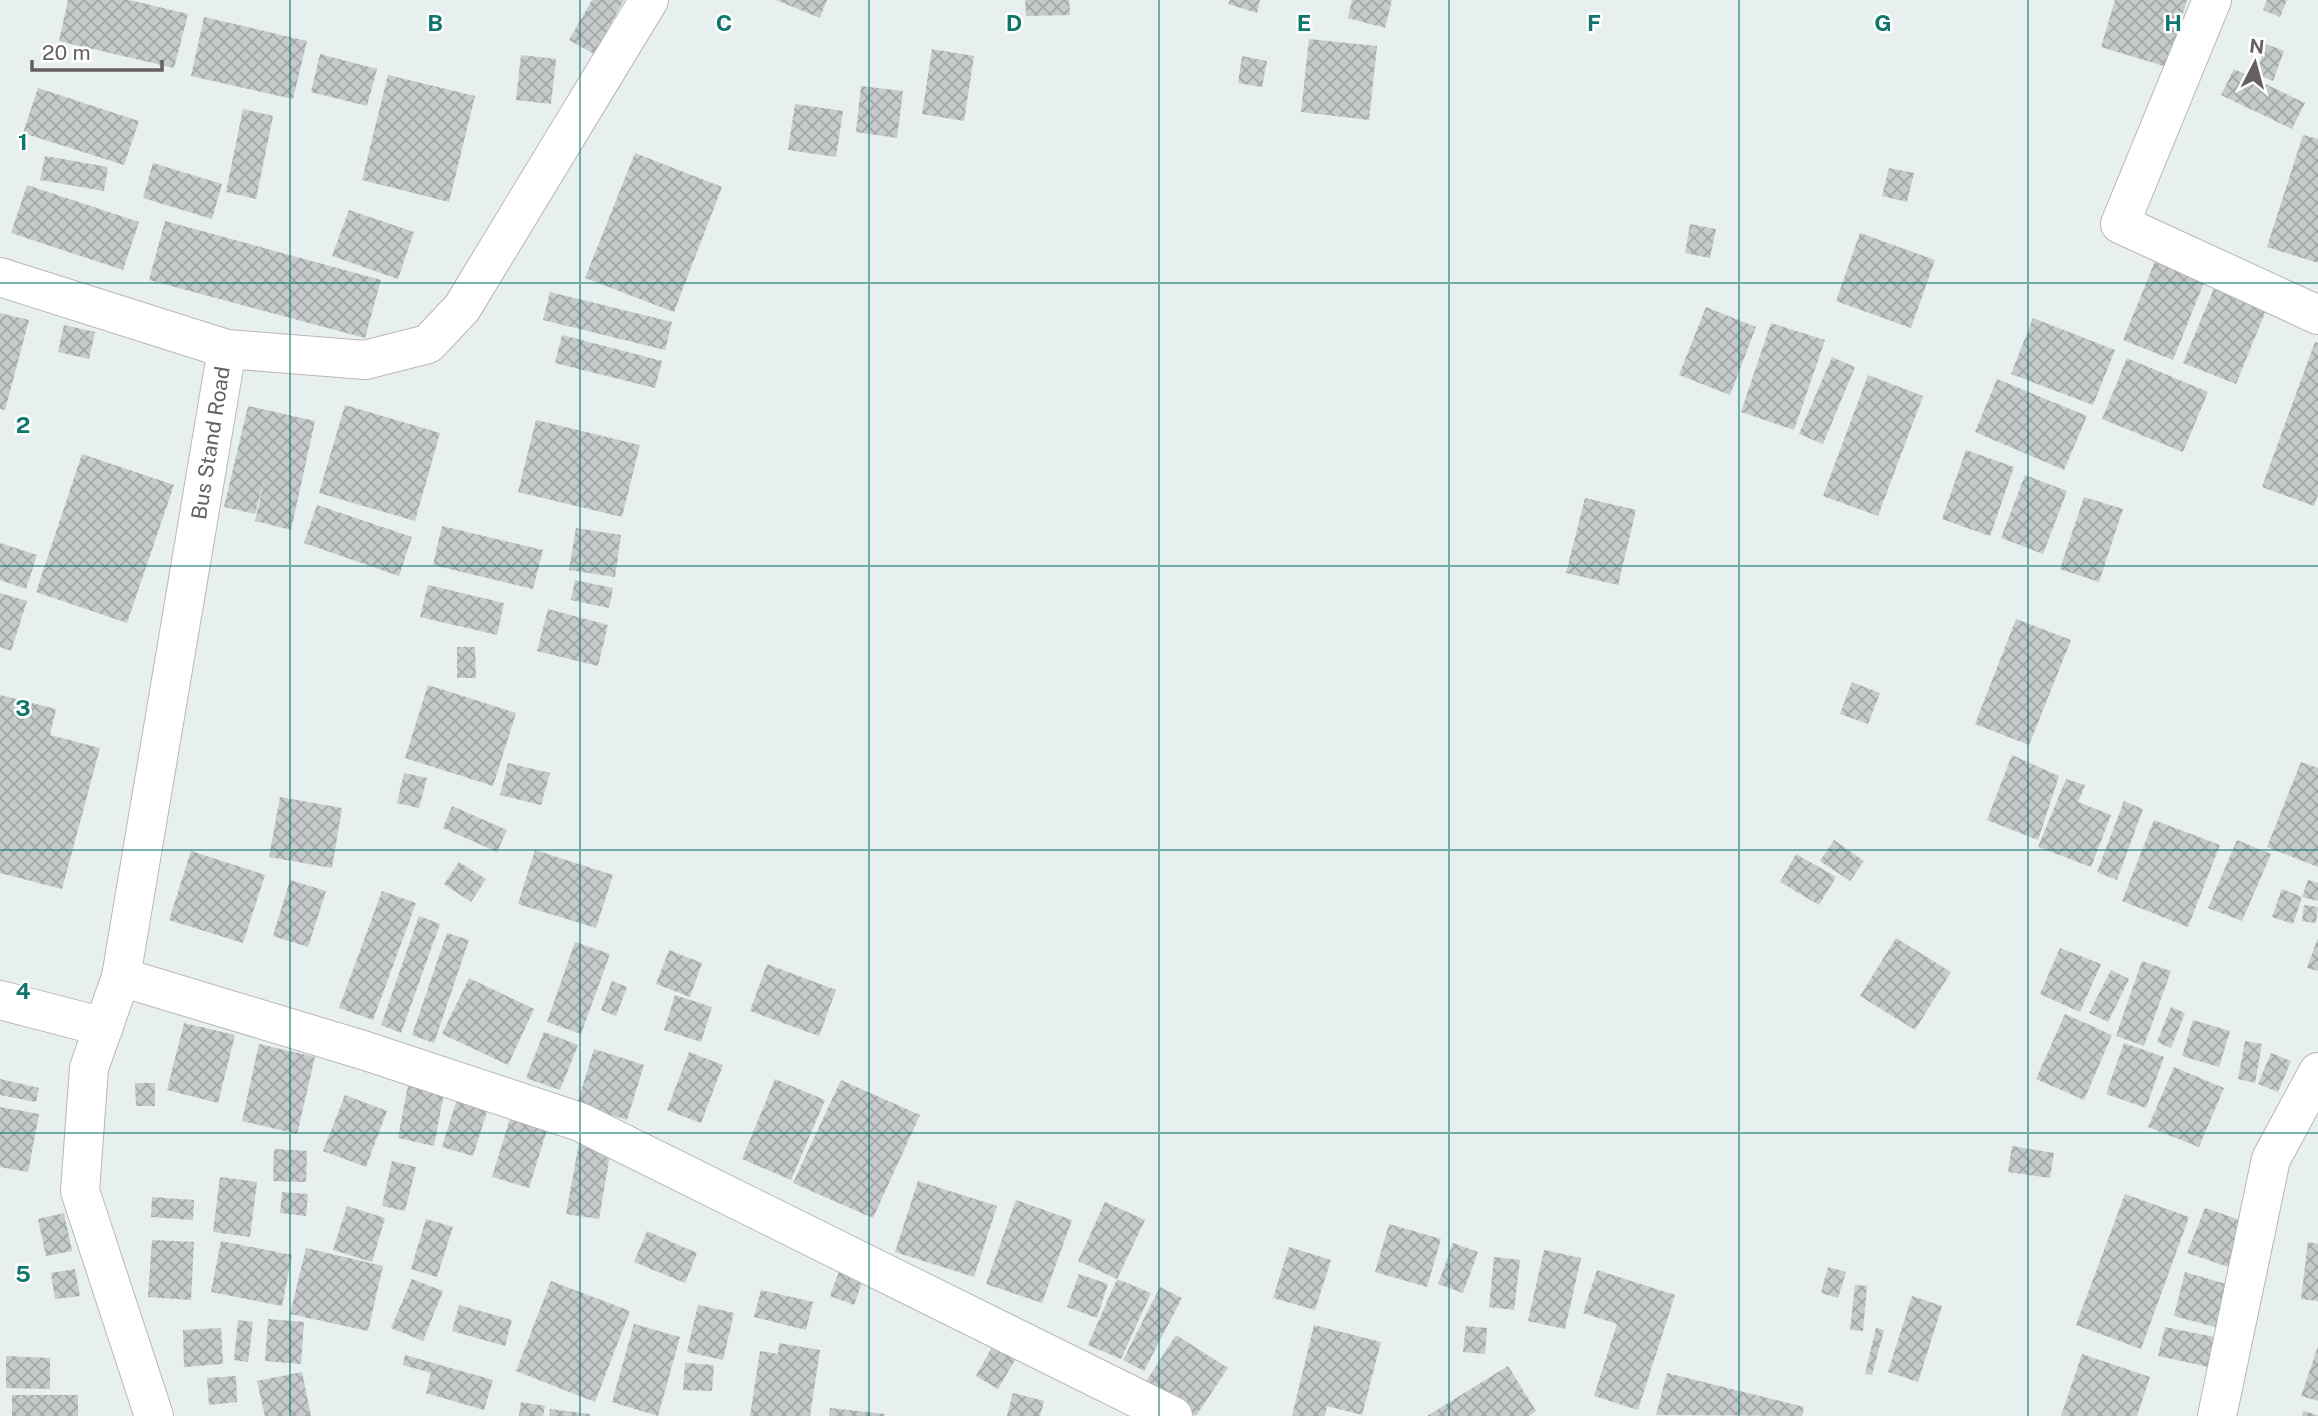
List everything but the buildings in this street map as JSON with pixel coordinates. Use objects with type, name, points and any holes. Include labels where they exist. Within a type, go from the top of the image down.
[{"type":"street","name":"Bus Stand Road","points":[[154,1416],[80,1191],[89,1068],[121,977],[226,349],[365,360],[428,344],[462,307],[649,0]]},
{"type":"street","points":[[2212,0],[2120,224],[2318,315]]},
{"type":"street","points":[[0,277],[226,349]]},
{"type":"street","points":[[121,977],[366,1051],[580,1122],[1173,1416]]},
{"type":"street","points":[[0,1000],[104,1027]]},
{"type":"street","points":[[2217,1416],[2271,1159],[2318,1072]]}]
